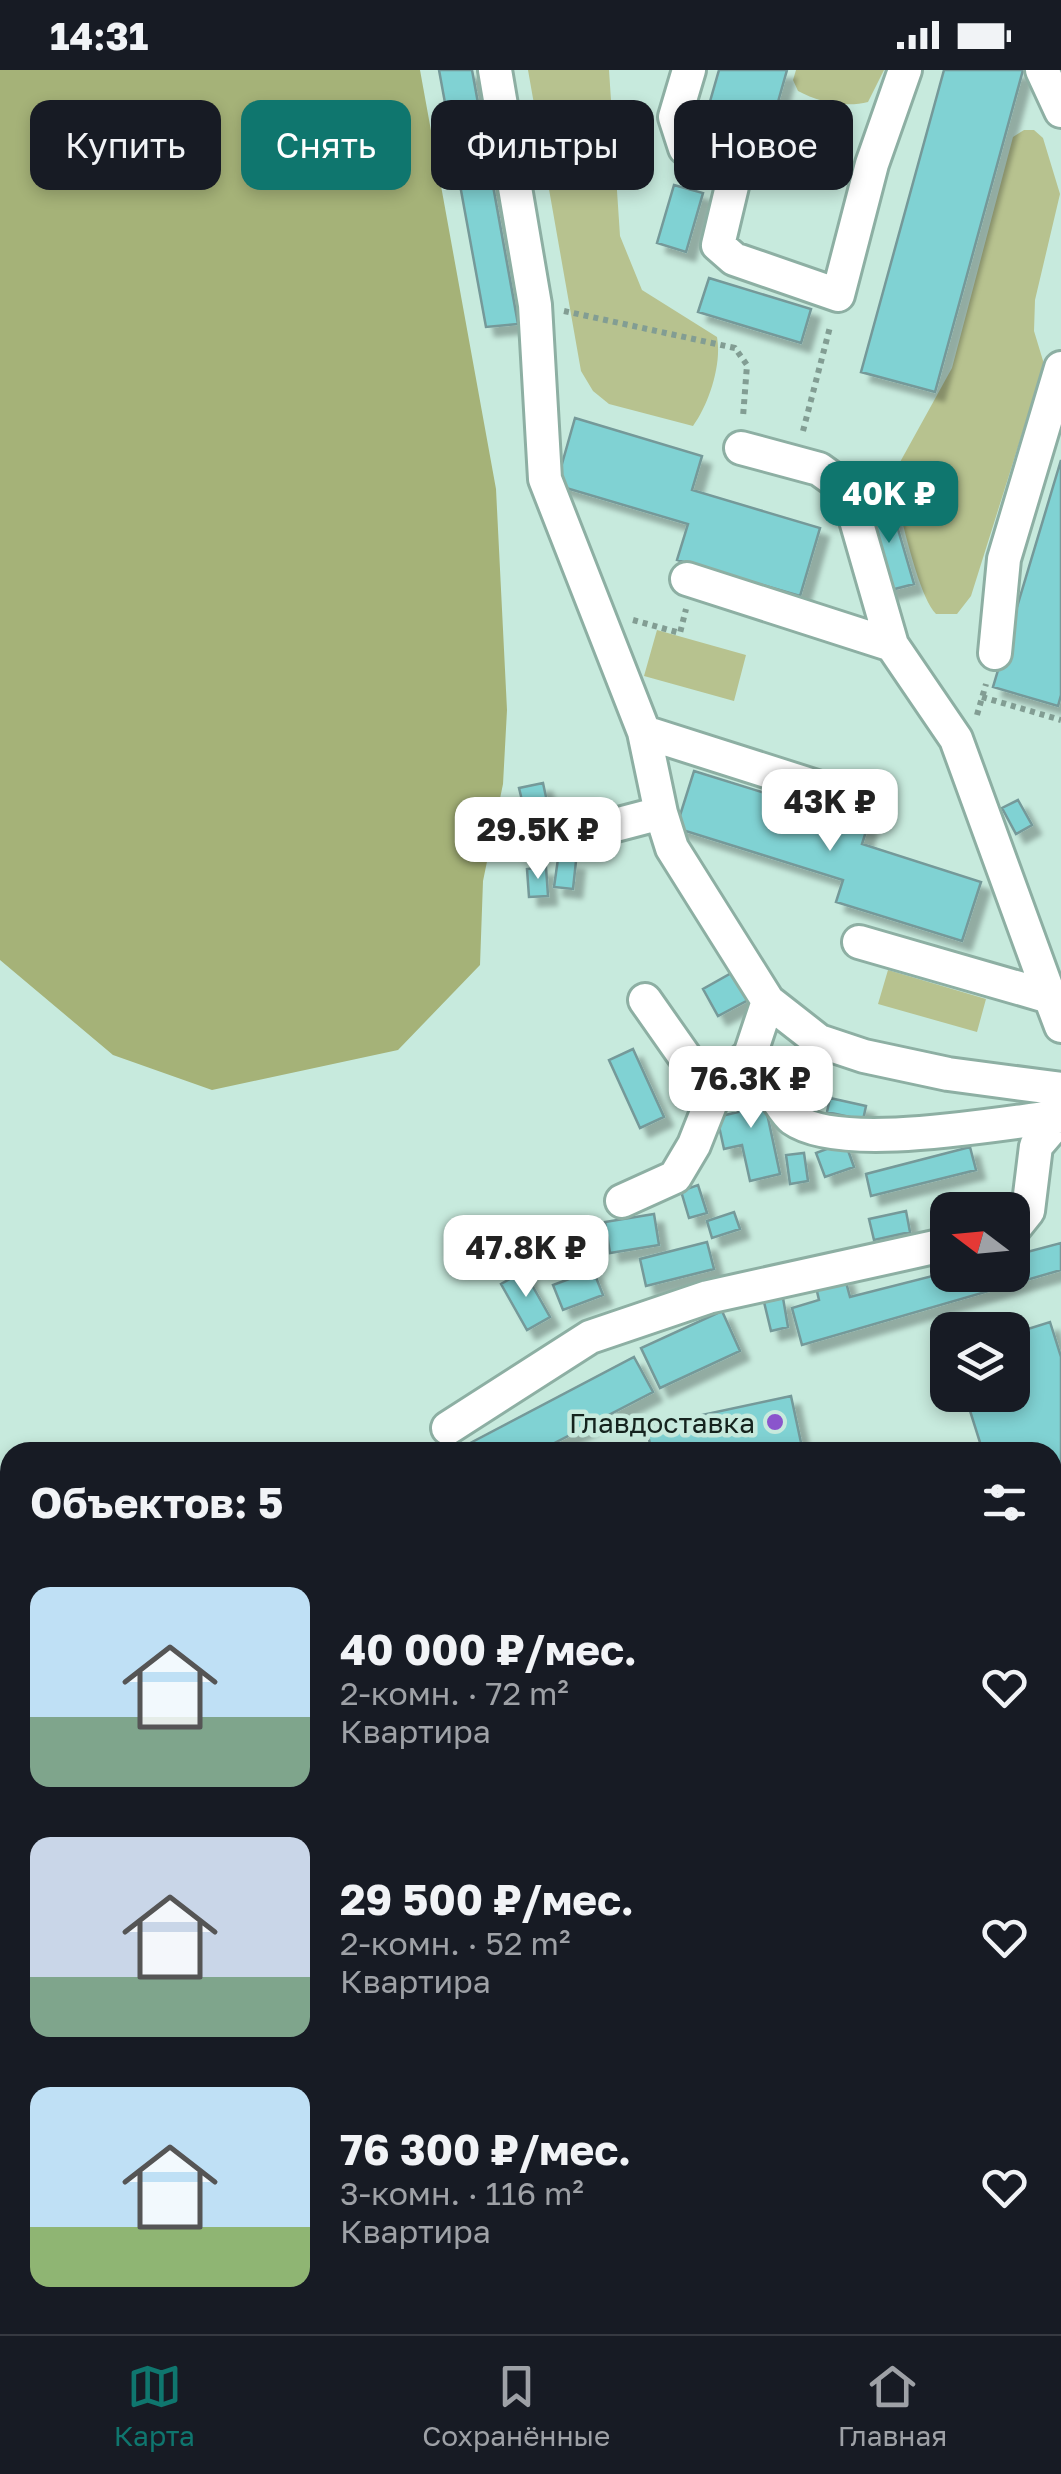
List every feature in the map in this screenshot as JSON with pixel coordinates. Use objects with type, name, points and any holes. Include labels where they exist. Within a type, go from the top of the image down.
[{"type":"lane","points":[[494,70],[535,305],[545,479],[644,732],[672,848],[768,1001],[819,1041],[864,1056],[948,1074],[1061,1088]]},
{"type":"lane","points":[[680,100],[689,70]]},
{"type":"lane","points":[[731,190],[718,245],[734,259],[838,294],[872,164],[905,70]]},
{"type":"lane","points":[[1042,70],[1061,110]]},
{"type":"lane","points":[[995,654],[1004,559],[1061,368]]},
{"type":"lane","points":[[741,448],[818,469],[848,488],[892,645],[956,739],[1056,1012]]},
{"type":"lane","points":[[687,579],[892,645]]},
{"type":"lane","points":[[644,732],[848,798]]},
{"type":"lane","points":[[536,834],[600,829],[661,813]]},
{"type":"lane","points":[[859,942],[1056,1012]]},
{"type":"lane","points":[[645,1000],[713,1097]]},
{"type":"lane","points":[[622,1201],[675,1177],[694,1146],[713,1097],[730,1072],[750,1054],[768,1001]]},
{"type":"lane","points":[[750,1054],[790,1116],[813,1129],[873,1136],[1061,1116]]},
{"type":"lane","points":[[1030,1194],[1036,1146],[1061,1116]]},
{"type":"lane","points":[[448,1428],[590,1337],[708,1296],[930,1248]]},
{"type":"path","points":[[853,164],[872,164]]},
{"type":"path","points":[[796,461],[838,294]]},
{"type":"path","points":[[535,305],[735,348],[747,365],[741,448]]},
{"type":"path","points":[[982,697],[1061,720]]},
{"type":"green space","points":[[0,70],[420,70],[431,131],[431,190],[442,190],[496,489],[507,710],[503,784],[483,881],[480,965],[398,1050],[212,1090],[113,1055],[0,960]]},
{"type":"green space","points":[[528,70],[609,70],[611,100],[533,100]]},
{"type":"green space","points":[[796,70],[884,70],[868,102],[853,104],[853,100],[820,100],[798,91],[793,80]]},
{"type":"green space","points":[[1024,130],[1034,130],[1043,138],[1060,194],[1035,300],[1034,331],[1044,364],[971,596],[957,614],[936,614],[911,554],[893,485],[894,473],[952,368],[1013,137]]},
{"type":"green space","points":[[549,190],[617,190],[620,236],[642,290],[717,337],[718,359],[713,383],[693,426],[609,404],[593,391],[581,371]]},
{"type":"green space","points":[[657,630],[746,655],[734,701],[644,676]]},
{"type":"green space","points":[[888,970],[986,999],[977,1032],[878,1004]]},
{"type":"building","points":[[439,70],[472,70],[477,100],[444,100]]},
{"type":"building","points":[[719,70],[787,70],[778,100],[710,100]]},
{"type":"building","points":[[944,70],[1023,70],[935,392],[861,372]]},
{"type":"building","points":[[674,185],[674,190],[703,193],[686,252],[657,243]]},
{"type":"building","points":[[461,190],[494,190],[518,324],[486,327]]},
{"type":"building","points":[[709,278],[811,309],[801,343],[698,312]]},
{"type":"building","points":[[575,418],[702,456],[692,490],[820,528],[800,596],[677,560],[688,524],[556,485]]},
{"type":"building","points":[[1061,460],[1061,695],[1058,706],[993,687]]},
{"type":"building","points":[[890,502],[914,584],[887,591],[863,509]]},
{"type":"building","points":[[694,771],[868,825],[862,844],[981,882],[962,941],[836,902],[843,880],[676,828]]},
{"type":"building","points":[[543,783],[549,811],[526,817],[519,788]]},
{"type":"building","points":[[1018,800],[1032,825],[1016,834],[1002,808]]},
{"type":"building","points":[[558,859],[576,861],[573,889],[554,887]]},
{"type":"building","points":[[546,867],[548,896],[529,897],[527,869]]},
{"type":"building","points":[[735,971],[750,999],[718,1016],[703,989]]},
{"type":"building","points":[[780,1048],[802,1082],[792,1090],[770,1056]]},
{"type":"building","points":[[633,1049],[664,1117],[640,1128],[609,1060]]},
{"type":"building","points":[[760,1081],[780,1174],[750,1181],[742,1145],[724,1149],[717,1117],[738,1112],[732,1087]]},
{"type":"building","points":[[830,1098],[866,1106],[863,1120],[827,1112]]},
{"type":"building","points":[[845,1142],[854,1167],[825,1177],[816,1153]]},
{"type":"building","points":[[970,1147],[976,1170],[871,1196],[866,1174]]},
{"type":"building","points":[[804,1153],[808,1181],[790,1184],[786,1155]]},
{"type":"building","points":[[698,1185],[707,1213],[689,1218],[681,1191]]},
{"type":"building","points":[[906,1211],[910,1232],[874,1240],[869,1219]]},
{"type":"building","points":[[734,1212],[740,1229],[712,1238],[707,1221]]},
{"type":"building","points":[[654,1214],[659,1245],[610,1253],[605,1222]]},
{"type":"building","points":[[707,1242],[714,1269],[646,1286],[640,1259]]},
{"type":"building","points":[[1061,1243],[1061,1270],[1030,1279],[1030,1251]]},
{"type":"building","points":[[593,1270],[603,1295],[563,1310],[553,1285]]},
{"type":"building","points":[[524,1271],[550,1317],[527,1330],[501,1284]]},
{"type":"building","points":[[844,1275],[850,1297],[930,1277],[930,1292],[985,1292],[802,1345],[792,1308],[819,1300],[815,1283]]},
{"type":"building","points":[[783,1298],[788,1327],[771,1331],[764,1302]]},
{"type":"building","points":[[722,1311],[740,1351],[660,1388],[641,1348]]},
{"type":"building","points":[[1050,1322],[1061,1357],[1061,1442],[980,1442],[970,1412],[1030,1412],[1030,1328]]},
{"type":"building","points":[[634,1357],[653,1392],[556,1442],[472,1442]]},
{"type":"building","points":[[791,1396],[801,1442],[650,1442],[646,1427]]},
{"type":"place","name":"Главдоставка","points":[[775,1422]]}]
